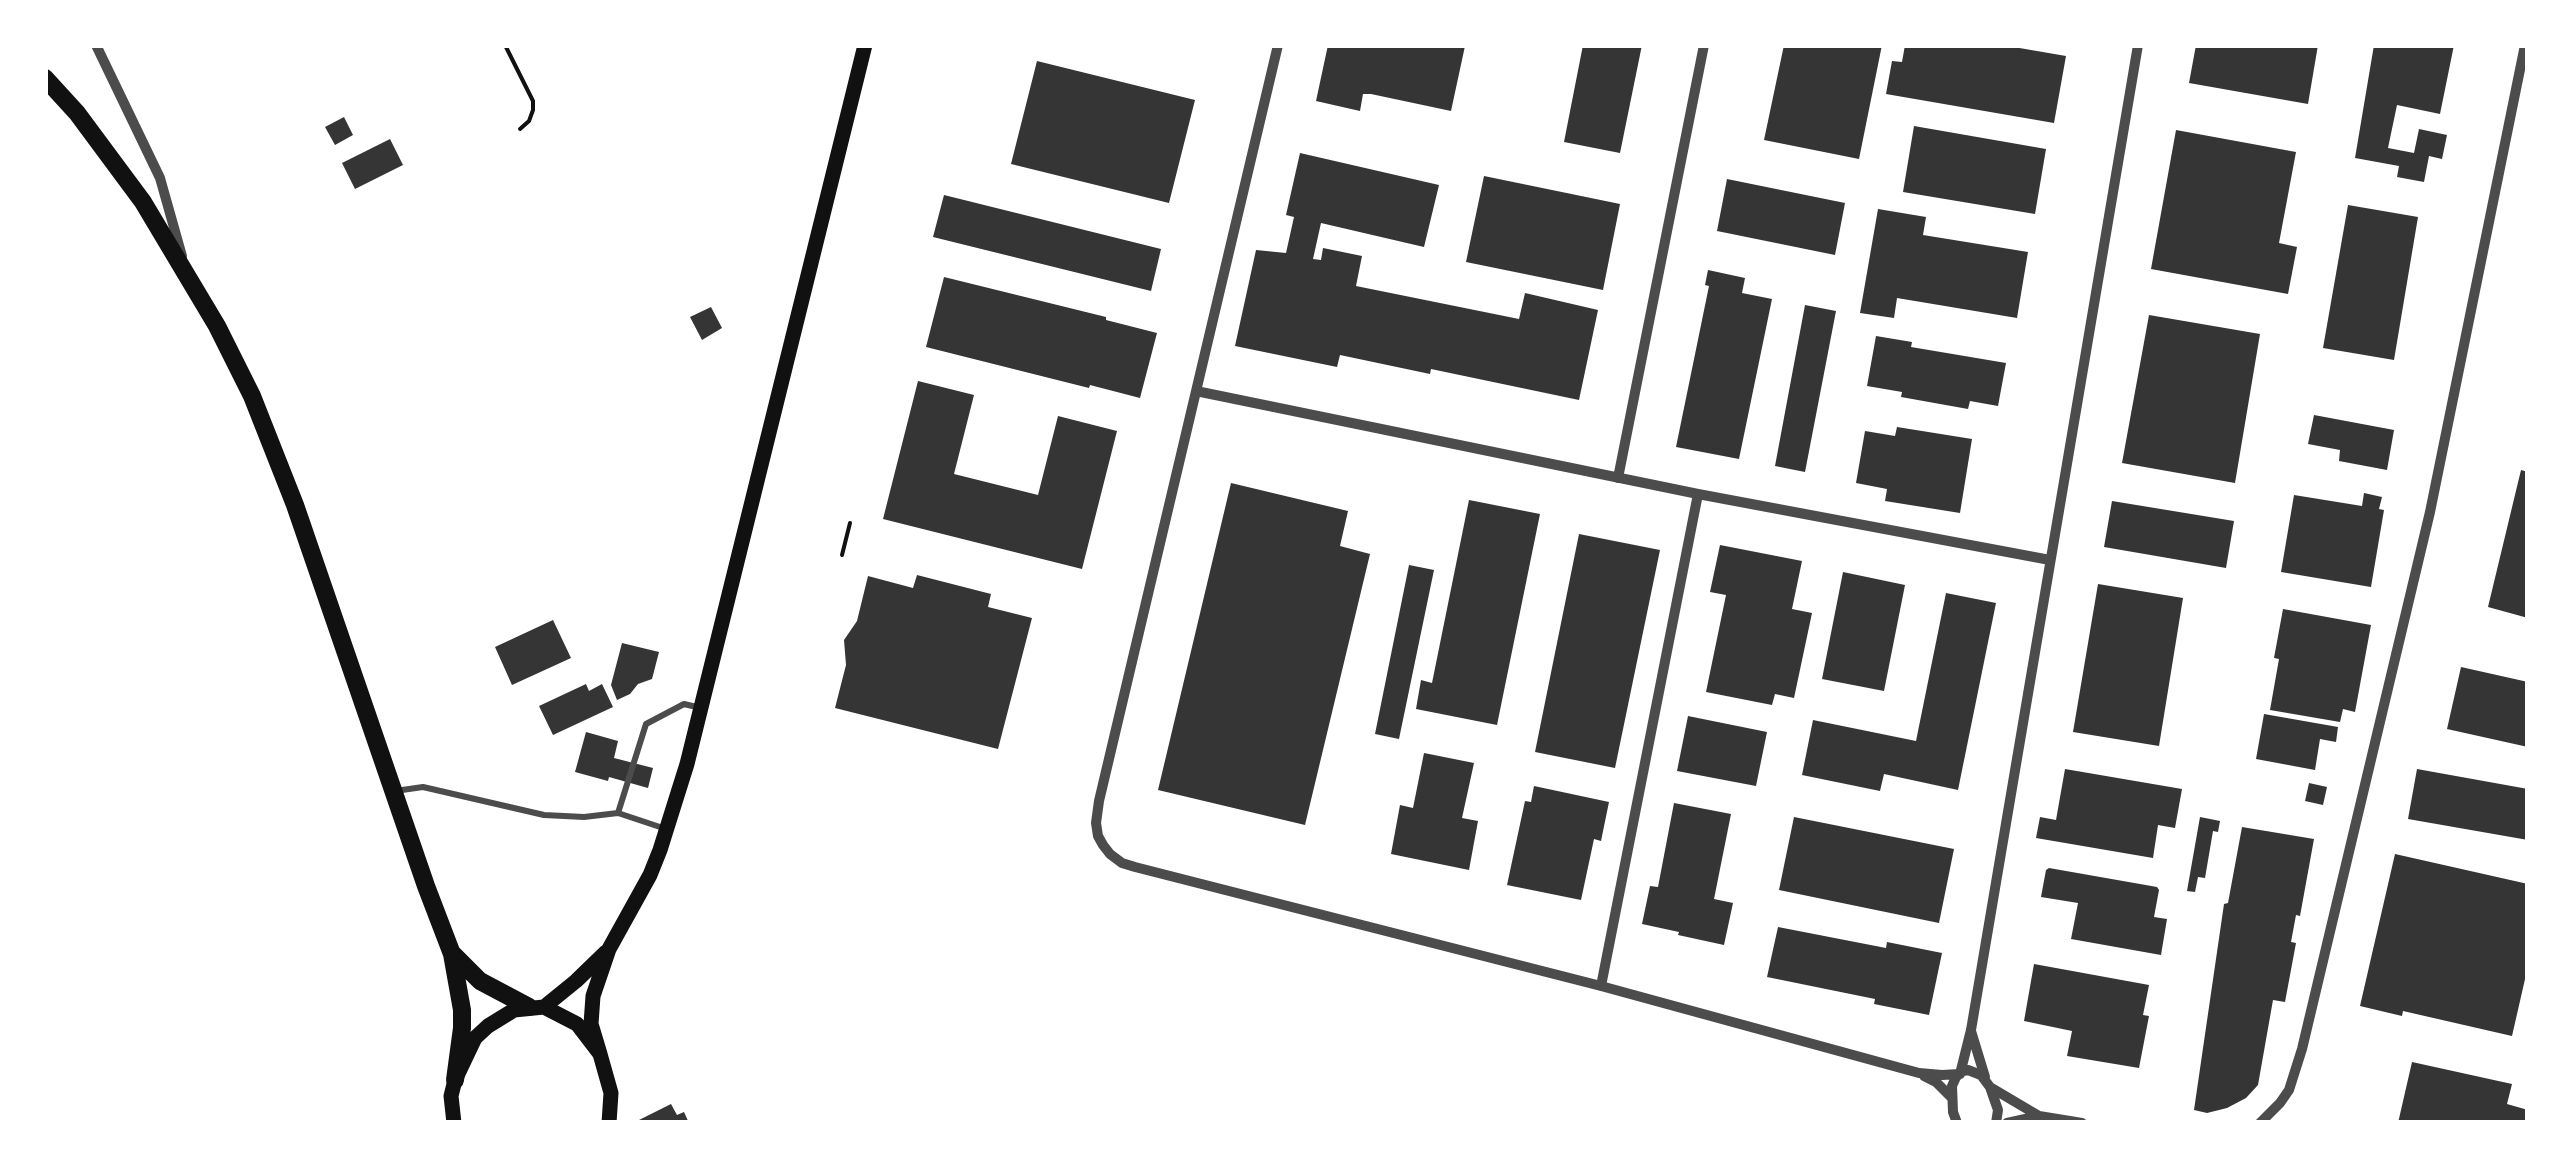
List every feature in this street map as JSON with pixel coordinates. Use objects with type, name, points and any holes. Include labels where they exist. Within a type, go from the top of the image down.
[{"type":"main road","points":[[609,1123],[611,1094],[592,1024],[593,996],[609,949],[650,876],[668,829],[702,708],[865,45]]},
{"type":"main road","points":[[45,78],[143,202],[186,272],[259,414],[295,505],[452,954],[462,1010],[451,1096],[454,1123]]},
{"type":"main road","points":[[454,1080],[475,1038],[488,1026],[514,1010],[537,1007],[576,981],[609,949]]},
{"type":"main road","points":[[452,954],[480,981],[577,1024],[600,1054]]},
{"type":"street","points":[[96,45],[160,178],[186,272]]},
{"type":"street","points":[[1278,45],[1098,801],[1096,824],[1103,845],[1122,863],[1136,868],[1601,986],[1919,1072],[1972,1071],[2040,1116]]},
{"type":"street","points":[[1618,478],[1704,45]]},
{"type":"street","points":[[1955,1121],[1952,1086],[1960,1074],[1971,1030],[2138,45]]},
{"type":"street","points":[[2260,1123],[2289,1090],[2302,1049],[2430,512],[2526,45]]},
{"type":"street","points":[[1196,391],[1698,494],[2050,560]]},
{"type":"street","points":[[1601,986],[1698,494]]},
{"type":"street","points":[[1971,1030],[1998,1110],[1996,1123]]},
{"type":"street","points":[[1919,1072],[1952,1098]]},
{"type":"street","points":[[2007,1123],[2040,1116],[2082,1123]]},
{"type":"lane","points":[[618,813],[646,724],[684,704],[702,708]]},
{"type":"lane","points":[[394,792],[423,787],[544,815],[584,817],[618,813],[668,829]]},
{"type":"path","points":[[505,45],[533,101],[529,121],[520,128]]},
{"type":"path","points":[[842,555],[850,523]]},
{"type":"building","points":[[1328,45],[1465,46],[1451,111],[1371,94],[1363,94],[1360,111],[1316,101]]},
{"type":"building","points":[[1583,45],[1642,45],[1620,153],[1564,142]]},
{"type":"building","points":[[1784,45],[1882,45],[1859,159],[1764,140]]},
{"type":"building","points":[[1905,45],[2002,45],[2066,56],[2054,123],[1886,94],[1892,61],[1902,62]]},
{"type":"building","points":[[2196,45],[2318,45],[2308,104],[2189,83]]},
{"type":"building","points":[[2374,45],[2454,45],[2440,114],[2397,105],[2388,148],[2414,153],[2419,129],[2447,135],[2442,159],[2429,156],[2424,182],[2397,177],[2399,166],[2355,158]]},
{"type":"building","points":[[1037,61],[1195,100],[1169,203],[1011,164]]},
{"type":"building","points":[[344,117],[353,135],[335,145],[325,127]]},
{"type":"building","points":[[1914,126],[2046,149],[2035,214],[1903,192]]},
{"type":"building","points":[[2176,130],[2296,152],[2279,243],[2297,247],[2288,294],[2151,269]]},
{"type":"building","points":[[390,139],[403,165],[355,189],[342,163]]},
{"type":"building","points":[[1300,153],[1439,185],[1424,247],[1321,223],[1313,259],[1321,260],[1323,248],[1362,256],[1356,286],[1519,319],[1525,293],[1598,310],[1579,400],[1431,369],[1430,374],[1340,355],[1337,367],[1235,346],[1256,250],[1286,253],[1294,217],[1286,215]]},
{"type":"building","points":[[1484,176],[1620,204],[1603,290],[1466,262]]},
{"type":"building","points":[[1727,179],[1845,203],[1835,255],[1717,231]]},
{"type":"building","points":[[944,195],[1161,249],[1151,291],[933,237]]},
{"type":"building","points":[[2348,205],[2418,217],[2394,360],[2323,348]]},
{"type":"building","points":[[1878,209],[1926,217],[1923,235],[2028,252],[2017,318],[1897,298],[1894,318],[1860,313]]},
{"type":"building","points":[[1708,270],[1745,278],[1742,293],[1772,299],[1739,459],[1676,447],[1709,286],[1705,285]]},
{"type":"building","points":[[944,277],[1157,333],[1140,398],[926,347]]},
{"type":"building","points":[[1805,305],[1836,311],[1805,472],[1775,466]]},
{"type":"building","points":[[711,307],[722,328],[702,340],[690,317]]},
{"type":"building","points":[[2149,315],[2260,334],[2235,483],[2122,463]]},
{"type":"building","points":[[1876,336],[1912,342],[1911,347],[2006,363],[1998,406],[1970,401],[1968,409],[1901,397],[1902,392],[1867,386]]},
{"type":"building","points":[[918,381],[974,395],[954,474],[1038,495],[1058,416],[1117,431],[1082,569],[883,519]]},
{"type":"building","points":[[2314,415],[2394,430],[2387,470],[2339,461],[2340,450],[2308,444]]},
{"type":"building","points":[[1897,427],[1972,439],[1960,513],[1885,501],[1887,489],[1856,483],[1865,431],[1895,436]]},
{"type":"building","points":[[2521,470],[2528,472],[2528,618],[2488,607]]},
{"type":"building","points":[[1231,483],[1348,511],[1340,546],[1370,554],[1305,825],[1158,790]]},
{"type":"building","points":[[2364,493],[2382,497],[2379,509],[2384,510],[2371,587],[2281,572],[2294,495],[2362,506]]},
{"type":"building","points":[[1469,500],[1540,514],[1497,725],[1416,709],[1421,680],[1432,683]]},
{"type":"building","points":[[2112,501],[2234,521],[2226,568],[2104,547]]},
{"type":"building","points":[[1579,534],[1660,550],[1615,768],[1535,752]]},
{"type":"building","points":[[1720,545],[1802,561],[1792,609],[1812,613],[1794,698],[1775,694],[1772,705],[1706,692],[1726,595],[1710,592]]},
{"type":"building","points":[[1409,565],[1434,570],[1399,739],[1375,734]]},
{"type":"building","points":[[1843,572],[1905,585],[1884,691],[1822,679]]},
{"type":"building","points":[[917,575],[991,594],[988,607],[1032,618],[998,749],[835,708],[846,665],[844,640],[857,621],[868,576],[913,588]]},
{"type":"building","points":[[2098,584],[2183,598],[2159,746],[2073,732]]},
{"type":"building","points":[[1946,593],[1996,603],[1958,790],[1884,774],[1880,791],[1802,775],[1813,720],[1916,741]]},
{"type":"building","points":[[2283,609],[2371,625],[2355,712],[2343,709],[2340,722],[2270,710]]},
{"type":"building","points":[[553,620],[571,658],[512,685],[495,647]]},
{"type":"building","points":[[622,643],[659,652],[652,679],[617,700],[611,685]]},
{"type":"building","points":[[2461,667],[2528,682],[2528,747],[2447,729]]},
{"type":"building","points":[[586,684],[589,691],[602,684],[613,707],[553,735],[539,706]]},
{"type":"building","points":[[2264,714],[2338,727],[2336,742],[2320,739],[2315,770],[2256,759]]},
{"type":"building","points":[[1688,716],[1767,732],[1756,786],[1677,771]]},
{"type":"building","points":[[586,732],[618,741],[614,758],[653,768],[648,788],[575,772]]},
{"type":"building","points":[[1424,753],[1474,763],[1462,818],[1478,821],[1469,870],[1391,854],[1400,805],[1413,808]]},
{"type":"building","points":[[2065,769],[2182,789],[2175,828],[2158,825],[2153,858],[2036,838],[2040,817],[2056,820]]},
{"type":"building","points":[[2417,769],[2528,789],[2528,840],[2408,819]]},
{"type":"building","points":[[2309,783],[2327,787],[2323,805],[2305,801]]},
{"type":"building","points":[[1534,786],[1609,802],[1601,841],[1594,839],[1581,900],[1507,885],[1525,801],[1531,802]]},
{"type":"building","points":[[1674,803],[1731,814],[1714,899],[1733,903],[1724,945],[1642,924],[1650,886],[1658,887]]},
{"type":"building","points":[[1794,817],[1954,849],[1939,923],[1779,890]]},
{"type":"building","points":[[2200,817],[2220,821],[2218,832],[2213,831],[2205,878],[2198,877],[2195,892],[2187,891]]},
{"type":"building","points":[[2242,827],[2314,839],[2300,916],[2296,915],[2291,942],[2296,943],[2285,1002],[2273,1000],[2258,1085],[2246,1098],[2207,1113],[2194,1110],[2224,904],[2228,903]]},
{"type":"building","points":[[2395,854],[2528,884],[2528,966],[2512,1036],[2403,1011],[2402,1016],[2360,1006]]},
{"type":"building","points":[[2049,868],[2157,887],[2154,917],[2167,919],[2161,955],[2071,939],[2078,903],[2041,897]]},
{"type":"building","points":[[1778,927],[1886,948],[1887,942],[1942,953],[1929,1015],[1874,1004],[1875,999],[1767,977]]},
{"type":"building","points":[[2034,964],[2149,985],[2143,1015],[2149,1016],[2139,1068],[2067,1056],[2072,1031],[2024,1021]]},
{"type":"building","points":[[2412,1062],[2512,1084],[2507,1104],[2528,1110],[2528,1123],[2398,1123]]},
{"type":"building","points":[[671,1104],[677,1115],[684,1112],[689,1123],[633,1123]]}]
